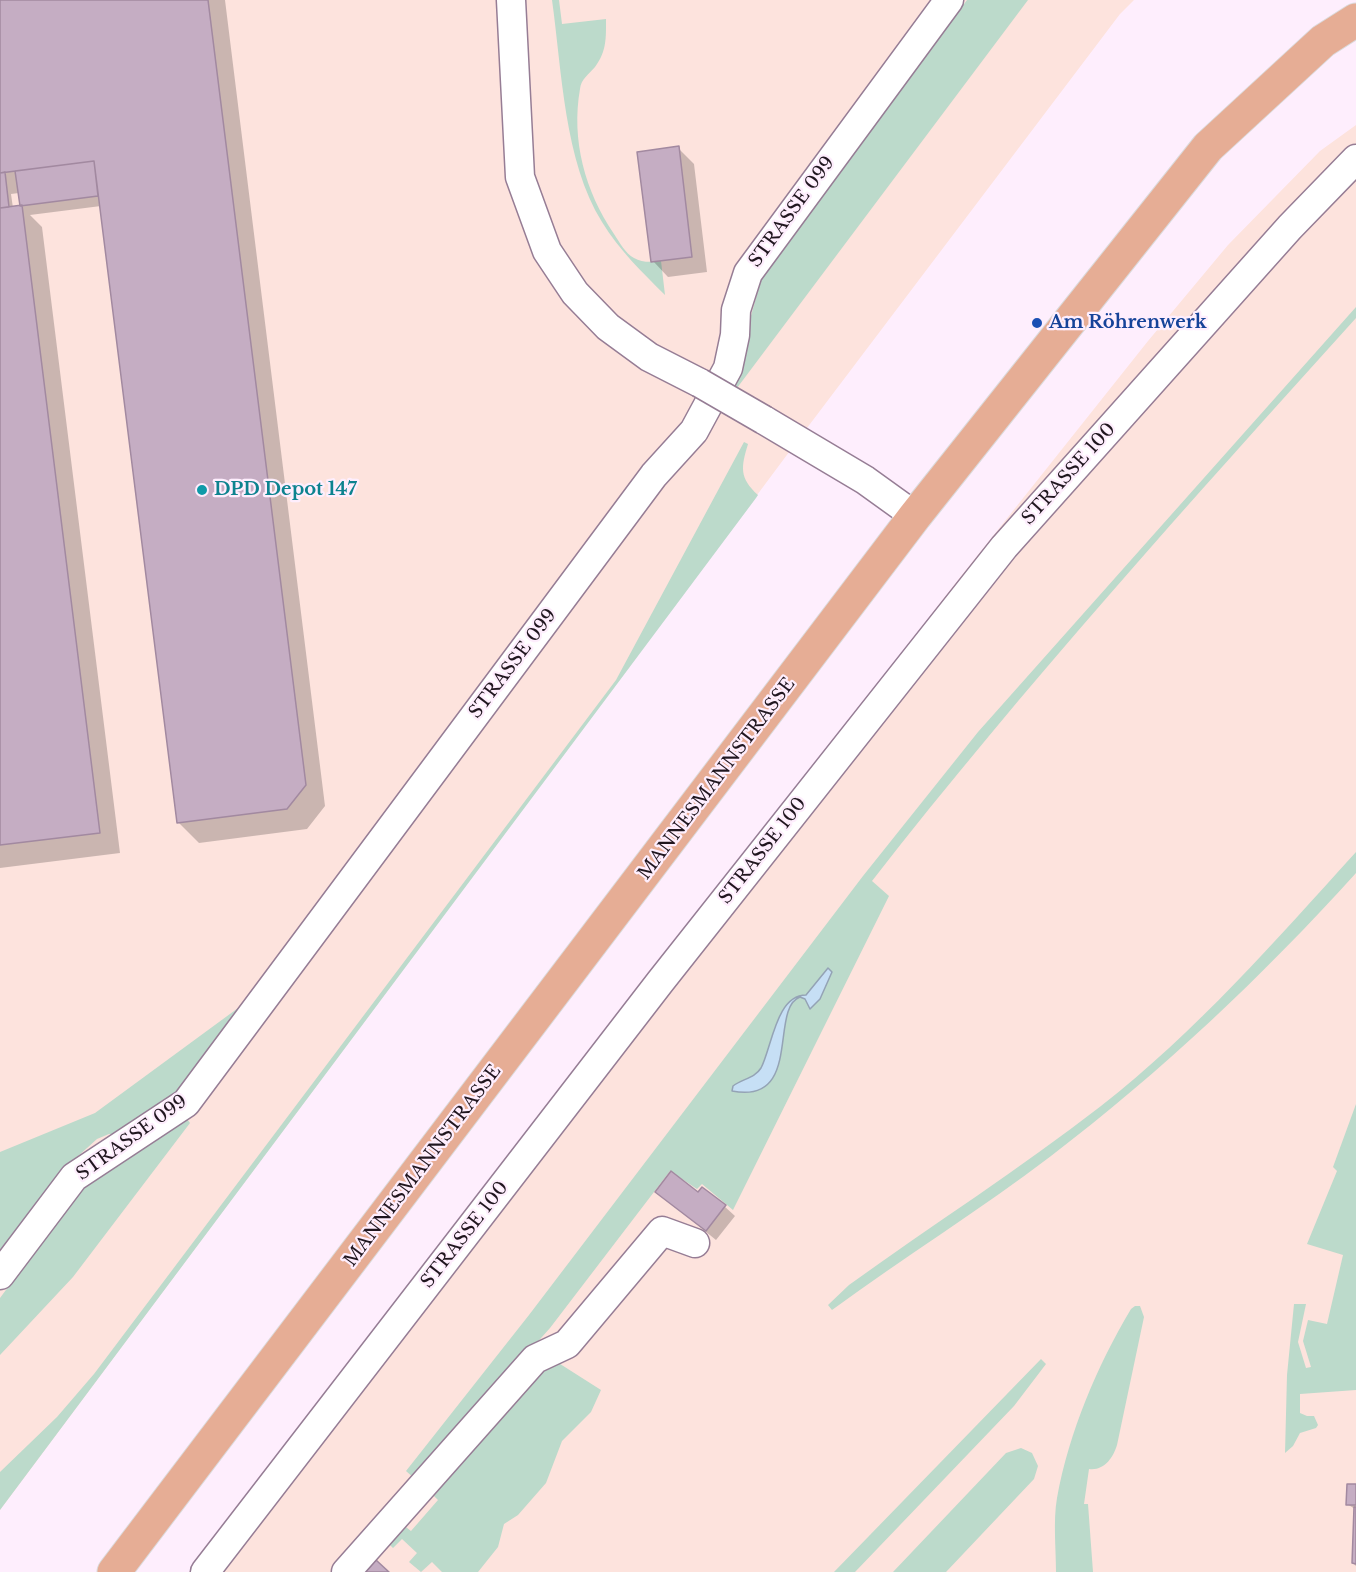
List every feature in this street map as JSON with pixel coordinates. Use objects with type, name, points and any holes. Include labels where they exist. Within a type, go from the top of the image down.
[{"type":"main road","name":"MANNESMANNSTRASSE","points":[[114,1572],[915,516],[1208,147],[1323,42],[1356,20]]},
{"type":"street","points":[[511,0],[520,177],[547,251],[575,293],[608,327],[649,357],[700,383],[865,480],[915,516]]},
{"type":"street","name":"STRASSE 099","points":[[0,1275],[74,1177],[186,1103],[654,475],[694,431],[728,368],[735,335],[736,310],[748,273],[949,0]]},
{"type":"street","name":"STRASSE 100","points":[[205,1572],[660,982],[1004,547],[1290,226],[1356,159]]},
{"type":"street","points":[[346,1572],[535,1359],[567,1344],[662,1231],[695,1243]]},
{"type":"shaded area","points":[[0,0],[1134,0],[1120,14],[810,424],[0,1510]]},
{"type":"shaded area","points":[[1356,125],[1356,1572],[189,1572],[958,580],[1148,341],[1228,245],[1320,151]]},
{"type":"green space","points":[[552,0],[559,0],[562,24],[606,19],[604,50],[595,67],[584,79],[580,89],[577,127],[579,146],[588,183],[604,218],[625,251],[631,256],[640,261],[661,261],[665,295],[616,242],[589,198],[572,144],[566,115]]},
{"type":"green space","points":[[967,0],[1028,0],[689,452],[740,355],[763,273]]},
{"type":"green space","points":[[1356,307],[1356,318],[1048,666],[872,881],[889,896],[733,1210],[702,1184],[697,1189],[670,1171],[550,1328],[415,1479],[406,1471],[529,1315],[863,876],[978,732]]},
{"type":"green space","points":[[744,442],[748,444],[743,472],[747,483],[758,495],[756,498],[0,1510],[0,1472],[57,1417],[94,1374],[616,680]]},
{"type":"green space","points":[[1356,852],[1356,873],[1248,986],[1171,1057],[1051,1156],[832,1310],[828,1305],[849,1285],[1039,1152],[1136,1077],[1234,984]]},
{"type":"green space","points":[[249,1000],[178,1096],[121,1134],[109,1134],[97,1139],[67,1166],[0,1257],[0,1152],[95,1113]]},
{"type":"green space","points":[[1356,1104],[1356,1390],[1300,1394],[1300,1413],[1314,1416],[1318,1425],[1316,1428],[1300,1433],[1293,1446],[1285,1453],[1287,1375],[1294,1304],[1306,1304],[1298,1342],[1306,1368],[1311,1367],[1303,1341],[1308,1320],[1327,1324],[1343,1255],[1307,1244],[1337,1171],[1333,1167]]},
{"type":"green space","points":[[187,1119],[190,1123],[73,1277],[0,1355],[0,1298],[80,1190]]},
{"type":"green space","points":[[1140,1306],[1144,1317],[1117,1445],[1107,1463],[1099,1468],[1089,1469],[1084,1504],[1088,1504],[1093,1572],[1056,1572],[1056,1507],[1069,1449],[1096,1376],[1131,1309]]},
{"type":"green space","points":[[1041,1359],[1046,1364],[1014,1406],[855,1572],[834,1572]]},
{"type":"green space","points":[[557,1362],[601,1390],[591,1412],[562,1441],[546,1483],[518,1515],[504,1524],[498,1547],[478,1572],[442,1572],[432,1562],[421,1572],[409,1562],[417,1553],[402,1539],[393,1548],[386,1541],[402,1524],[411,1531],[438,1500],[429,1491],[542,1365]]},
{"type":"green space","points":[[1021,1448],[1032,1453],[1038,1466],[1034,1479],[946,1572],[893,1572],[1006,1453]]},
{"type":"water","points":[[828,968],[832,972],[820,999],[810,1009],[805,999],[800,997],[791,1005],[786,1018],[777,1070],[768,1084],[754,1091],[732,1091],[733,1086],[755,1074],[761,1068],[776,1024],[788,1003],[796,997],[806,995]]},
{"type":"building","name":"DPD Depot 147","points":[[0,0],[208,0],[306,785],[287,809],[177,823],[94,161],[0,173]]},
{"type":"building","points":[[679,146],[692,257],[651,262],[637,152]]},
{"type":"building","points":[[94,161],[98,196],[20,206],[15,171]]},
{"type":"building","points":[[5,172],[9,207],[0,208],[0,173]]},
{"type":"building","points":[[22,205],[100,833],[0,845],[0,208]]},
{"type":"building","points":[[671,1171],[698,1192],[702,1187],[726,1205],[706,1231],[655,1192]]},
{"type":"building","points":[[1347,1484],[1356,1484],[1356,1505],[1346,1505]]},
{"type":"building","points":[[1354,1507],[1356,1507],[1356,1564],[1352,1563]]},
{"type":"building","points":[[376,1560],[389,1572],[365,1572]]},
{"type":"place","name":"Am Röhrenwerk","points":[[1037,323]]},
{"type":"place","name":"DPD Depot 147","points":[[202,490]]}]
